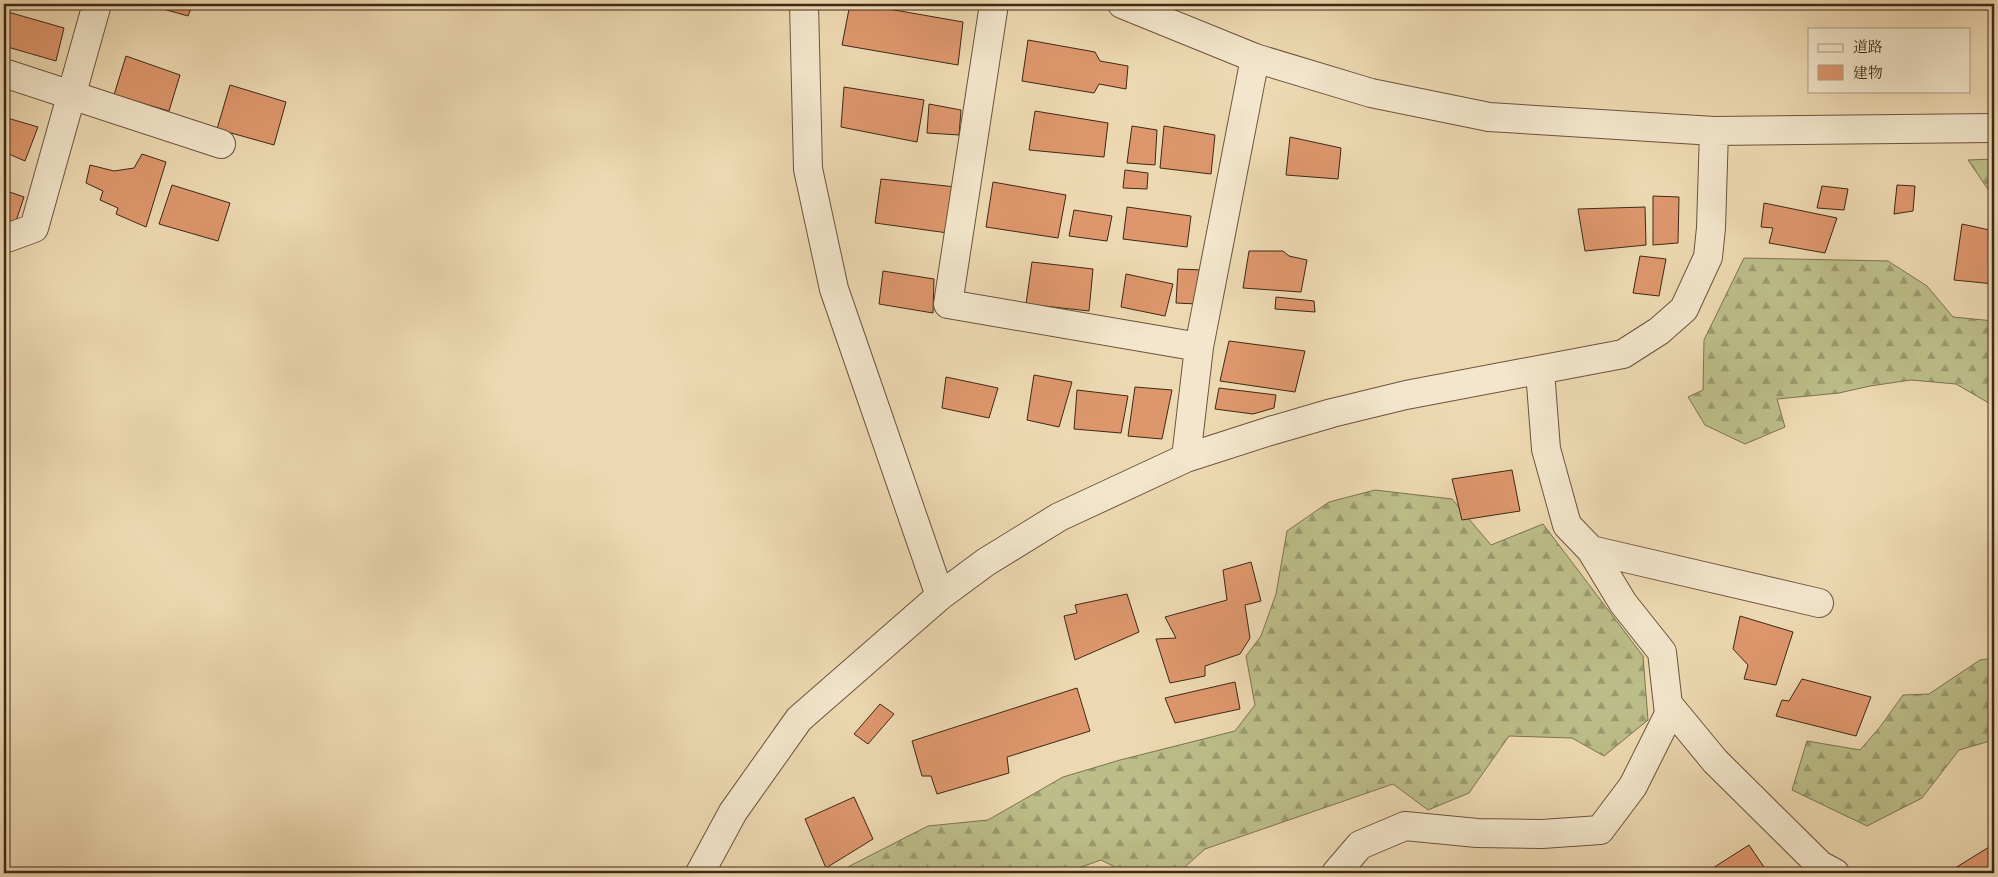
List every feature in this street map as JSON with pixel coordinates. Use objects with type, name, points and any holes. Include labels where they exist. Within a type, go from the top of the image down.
[{"type":"street","points":[[4,240],[34,228],[97,4]]},
{"type":"street","points":[[804,4],[808,169],[834,289],[940,596]]},
{"type":"street","points":[[994,4],[948,304],[1199,347]]},
{"type":"street","points":[[1122,4],[1255,58],[1371,93],[1489,117],[1714,131],[1994,128]]},
{"type":"street","points":[[1186,458],[1199,347],[1255,58]]},
{"type":"street","points":[[4,73],[221,144]]},
{"type":"street","points":[[700,873],[733,812],[799,719],[940,596],[986,562],[1059,517],[1186,458],[1332,413],[1406,395],[1623,354],[1659,331],[1684,309],[1708,257],[1714,131]]},
{"type":"street","points":[[1336,873],[1360,844],[1405,826],[1487,833],[1542,834],[1600,830],[1633,786],[1669,714],[1662,652],[1623,603],[1591,550],[1567,525],[1546,449],[1540,371]]},
{"type":"street","points":[[1591,550],[1819,604]]},
{"type":"street","points":[[1668,704],[1714,761],[1820,865],[1834,873]]},
{"type":"green space","points":[[1994,159],[1994,198],[1968,160]]},
{"type":"green space","points":[[1744,258],[1888,261],[1927,286],[1953,317],[1994,321],[1994,406],[1956,384],[1911,380],[1839,393],[1777,399],[1785,427],[1745,444],[1705,425],[1688,397],[1703,390],[1704,340]]},
{"type":"green space","points":[[1375,490],[1452,499],[1491,545],[1543,524],[1643,656],[1648,720],[1604,756],[1572,738],[1509,736],[1469,793],[1428,810],[1393,784],[1205,849],[1178,873],[1127,873],[1101,860],[1064,873],[836,873],[928,826],[988,820],[1063,777],[1120,760],[1235,731],[1255,705],[1246,656],[1261,636],[1276,594],[1287,531],[1329,502]]},
{"type":"green space","points":[[1994,658],[1994,744],[1990,741],[1959,750],[1922,798],[1867,826],[1792,790],[1807,741],[1860,750],[1880,727],[1903,695],[1929,694],[1980,660]]},
{"type":"building","points":[[145,4],[193,4],[188,16]]},
{"type":"building","points":[[850,4],[860,4],[963,22],[958,65],[842,45]]},
{"type":"building","points":[[8,12],[64,28],[56,61],[4,46],[4,25]]},
{"type":"building","points":[[1028,40],[1095,52],[1100,61],[1128,66],[1126,89],[1099,84],[1094,93],[1022,81]]},
{"type":"building","points":[[126,56],[180,75],[169,111],[114,95]]},
{"type":"building","points":[[230,85],[286,102],[274,145],[217,129]]},
{"type":"building","points":[[844,87],[924,100],[917,142],[841,127]]},
{"type":"building","points":[[929,104],[961,110],[959,135],[927,133]]},
{"type":"building","points":[[1035,111],[1108,123],[1104,157],[1029,150]]},
{"type":"building","points":[[4,117],[38,127],[25,161],[4,152]]},
{"type":"building","points":[[1132,126],[1157,130],[1155,165],[1127,163]]},
{"type":"building","points":[[1164,126],[1215,135],[1211,174],[1160,168]]},
{"type":"building","points":[[1290,137],[1341,148],[1338,179],[1286,175]]},
{"type":"building","points":[[142,154],[166,162],[146,227],[116,214],[118,208],[100,200],[103,191],[86,183],[90,165],[114,171],[134,168]]},
{"type":"building","points":[[1125,170],[1148,173],[1147,189],[1123,188]]},
{"type":"building","points":[[881,179],[956,187],[948,233],[875,223]]},
{"type":"building","points":[[993,182],[1066,195],[1058,238],[986,227]]},
{"type":"building","points":[[172,185],[230,203],[218,241],[159,224]]},
{"type":"building","points":[[1897,185],[1915,186],[1913,211],[1894,214]]},
{"type":"building","points":[[1822,186],[1848,189],[1844,210],[1817,208]]},
{"type":"building","points":[[4,190],[24,197],[14,227],[4,232]]},
{"type":"building","points":[[1653,196],[1679,197],[1678,243],[1653,245]]},
{"type":"building","points":[[1764,203],[1837,218],[1825,253],[1769,243],[1773,228],[1761,227]]},
{"type":"building","points":[[1127,207],[1191,216],[1187,247],[1123,239]]},
{"type":"building","points":[[1645,207],[1646,245],[1585,251],[1578,209]]},
{"type":"building","points":[[1074,210],[1112,216],[1107,241],[1069,236]]},
{"type":"building","points":[[1962,224],[1994,231],[1994,284],[1954,280]]},
{"type":"building","points":[[1249,251],[1283,251],[1289,256],[1307,260],[1301,292],[1243,288]]},
{"type":"building","points":[[1640,256],[1666,259],[1659,296],[1633,293]]},
{"type":"building","points":[[1032,262],[1093,269],[1089,311],[1026,304]]},
{"type":"building","points":[[1178,269],[1202,270],[1197,304],[1176,303]]},
{"type":"building","points":[[883,271],[934,279],[933,313],[879,304]]},
{"type":"building","points":[[1126,274],[1173,284],[1165,316],[1121,307]]},
{"type":"building","points":[[4,290],[8,291],[4,304]]},
{"type":"building","points":[[1276,297],[1314,301],[1315,312],[1275,309]]},
{"type":"building","points":[[1229,341],[1305,351],[1295,392],[1220,381]]},
{"type":"building","points":[[1034,375],[1072,382],[1059,427],[1027,420]]},
{"type":"building","points":[[946,377],[998,388],[989,418],[942,408]]},
{"type":"building","points":[[1135,387],[1172,390],[1162,439],[1128,436]]},
{"type":"building","points":[[1219,388],[1276,395],[1274,408],[1253,414],[1215,409]]},
{"type":"building","points":[[1077,390],[1128,396],[1121,433],[1074,429]]},
{"type":"building","points":[[1512,470],[1520,511],[1462,520],[1452,479]]},
{"type":"building","points":[[1251,562],[1261,601],[1245,605],[1250,638],[1240,654],[1205,666],[1205,676],[1170,683],[1156,639],[1176,638],[1165,617],[1227,600],[1223,570]]},
{"type":"building","points":[[1127,594],[1139,632],[1075,660],[1064,616],[1077,613],[1075,605]]},
{"type":"building","points":[[1740,616],[1793,632],[1776,685],[1744,679],[1748,665],[1733,649]]},
{"type":"building","points":[[1802,679],[1871,697],[1856,736],[1776,716],[1782,700],[1789,701]]},
{"type":"building","points":[[1235,682],[1240,709],[1175,723],[1165,698]]},
{"type":"building","points":[[1077,688],[1090,731],[1007,757],[1009,773],[937,794],[931,776],[922,776],[912,741]]},
{"type":"building","points":[[880,704],[894,714],[868,744],[854,734]]},
{"type":"building","points":[[854,797],[873,839],[826,868],[805,819]]},
{"type":"building","points":[[1994,844],[1994,873],[1947,873]]},
{"type":"building","points":[[1749,845],[1768,873],[1705,873]]}]
